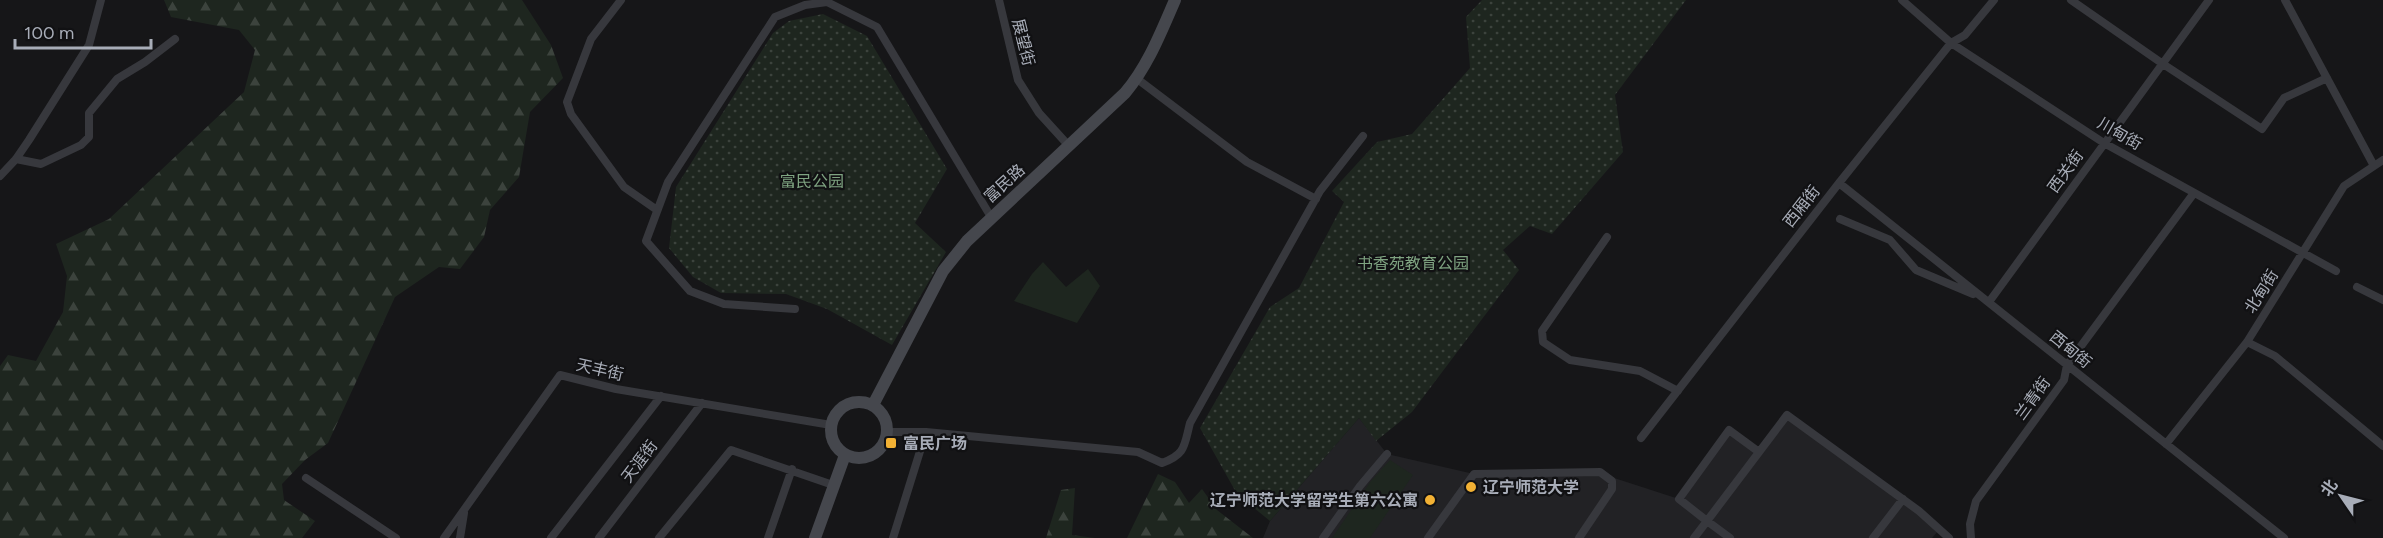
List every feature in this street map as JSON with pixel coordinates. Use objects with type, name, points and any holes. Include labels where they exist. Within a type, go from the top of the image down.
[{"type":"street","points":[[0,176],[16,159],[89,45],[101,0]]},
{"type":"street","points":[[621,0],[591,39],[567,102],[571,114],[624,188],[657,210]]},
{"type":"street","name":"展望街","points":[[999,0],[1018,80],[1039,113],[1069,146]]},
{"type":"street","name":"富民路","points":[[873,405],[943,271],[967,241],[991,217],[1125,93],[1155,46],[1175,0]]},
{"type":"street","name":"川甸街","points":[[1902,0],[1951,43],[2105,143],[2336,271]]},
{"type":"street","name":"西厢街","points":[[1641,438],[1951,43],[1965,35],[1994,0]]},
{"type":"street","points":[[2071,0],[2262,129],[2284,98],[2327,78]]},
{"type":"street","name":"西关街","points":[[1987,301],[2209,0]]},
{"type":"street","points":[[2285,0],[2373,164]]},
{"type":"street","points":[[795,309],[724,304],[690,291],[646,241],[668,182],[775,17],[820,1],[848,10],[877,27],[991,217]]},
{"type":"street","points":[[16,159],[41,164],[81,145],[89,137],[89,113],[117,78],[145,63],[175,39]]},
{"type":"street","points":[[1136,78],[1247,162],[1316,199]]},
{"type":"street","points":[[887,432],[926,432],[1138,452],[1162,463],[1177,458],[1184,448],[1190,423],[1316,199],[1363,136]]},
{"type":"street","name":"北甸街","points":[[2166,444],[2247,342],[2344,186],[2373,164],[2383,160]]},
{"type":"street","name":"西甸街","points":[[1839,183],[2284,538]]},
{"type":"street","name":"兰青街","points":[[1971,538],[1970,524],[1976,501],[2064,380],[2067,365],[2194,193]]},
{"type":"street","points":[[1840,219],[1890,240],[1916,270],[1987,301]]},
{"type":"street","points":[[1607,237],[1542,331],[1543,342],[1570,360],[1640,371],[1678,391]]},
{"type":"street","points":[[2358,287],[2383,300]]},
{"type":"street","points":[[2247,342],[2275,356],[2383,446]]},
{"type":"street","name":"天丰街","points":[[444,538],[560,375],[616,389],[831,425]]},
{"type":"street","points":[[551,538],[662,396]]},
{"type":"street","points":[[855,402],[873,405],[884,416],[887,432],[881,448],[874,454],[858,458],[845,455],[834,444],[831,425],[839,409],[855,402]]},
{"type":"street","name":"天涯街","points":[[598,538],[702,403]]},
{"type":"street","points":[[1694,538],[1787,415],[1903,500],[1949,538]]},
{"type":"street","points":[[1730,538],[1679,499],[1729,430],[1759,452]]},
{"type":"street","points":[[893,538],[926,432]]},
{"type":"street","points":[[659,538],[731,450],[833,485]]},
{"type":"street","points":[[1323,538],[1360,486],[1387,454]]},
{"type":"street","points":[[815,538],[845,455]]},
{"type":"street","points":[[768,538],[792,470]]},
{"type":"street","points":[[1428,538],[1474,474],[1600,472],[1612,481],[1612,489],[1579,538]]},
{"type":"street","points":[[306,478],[396,538]]},
{"type":"street","points":[[1873,538],[1903,500]]},
{"type":"street","points":[[460,538],[464,510]]},
{"type":"street","points":[[1933,538],[1939,530]]},
{"type":"shaded area","name":"辽宁师范大学","points":[[1787,415],[1939,530],[1932,538],[1263,538],[1270,521],[1359,418],[1387,454],[1474,474],[1608,476],[1679,499],[1729,430],[1759,452]]},
{"type":"green space","points":[[164,0],[522,0],[551,45],[563,78],[530,112],[519,177],[490,210],[484,237],[460,269],[439,267],[395,297],[328,443],[305,460],[282,484],[284,500],[315,521],[302,538],[0,538],[0,366],[8,355],[36,361],[63,312],[67,276],[56,244],[109,219],[244,92],[255,50],[239,30],[171,17]]},
{"type":"green space","name":"书香苑教育公园","points":[[1482,0],[1686,0],[1615,95],[1623,152],[1552,234],[1530,226],[1503,250],[1519,270],[1412,412],[1376,441],[1359,418],[1270,521],[1237,494],[1200,428],[1270,307],[1299,288],[1344,202],[1332,191],[1377,142],[1412,134],[1470,68],[1466,17]]},
{"type":"green space","name":"富民公园","points":[[823,14],[867,36],[947,169],[915,223],[946,252],[892,345],[827,309],[786,294],[721,293],[693,277],[669,248],[676,187],[773,33],[789,21]]},
{"type":"green space","points":[[1043,262],[1066,287],[1088,269],[1100,286],[1077,323],[1014,301]]},
{"type":"green space","points":[[1390,460],[1413,475],[1370,538],[1332,538],[1371,481]]},
{"type":"green space","points":[[1158,474],[1175,482],[1189,503],[1202,489],[1217,510],[1253,538],[1127,538]]},
{"type":"green space","points":[[1075,488],[1072,535],[1095,538],[1046,538],[1061,490]]},
{"type":"place","name":"富民广场","points":[[891,443]]},
{"type":"place","name":"辽宁师范大学","points":[[1471,487]]},
{"type":"place","name":"辽宁师范大学留学生第六公寓","points":[[1430,500]]}]
